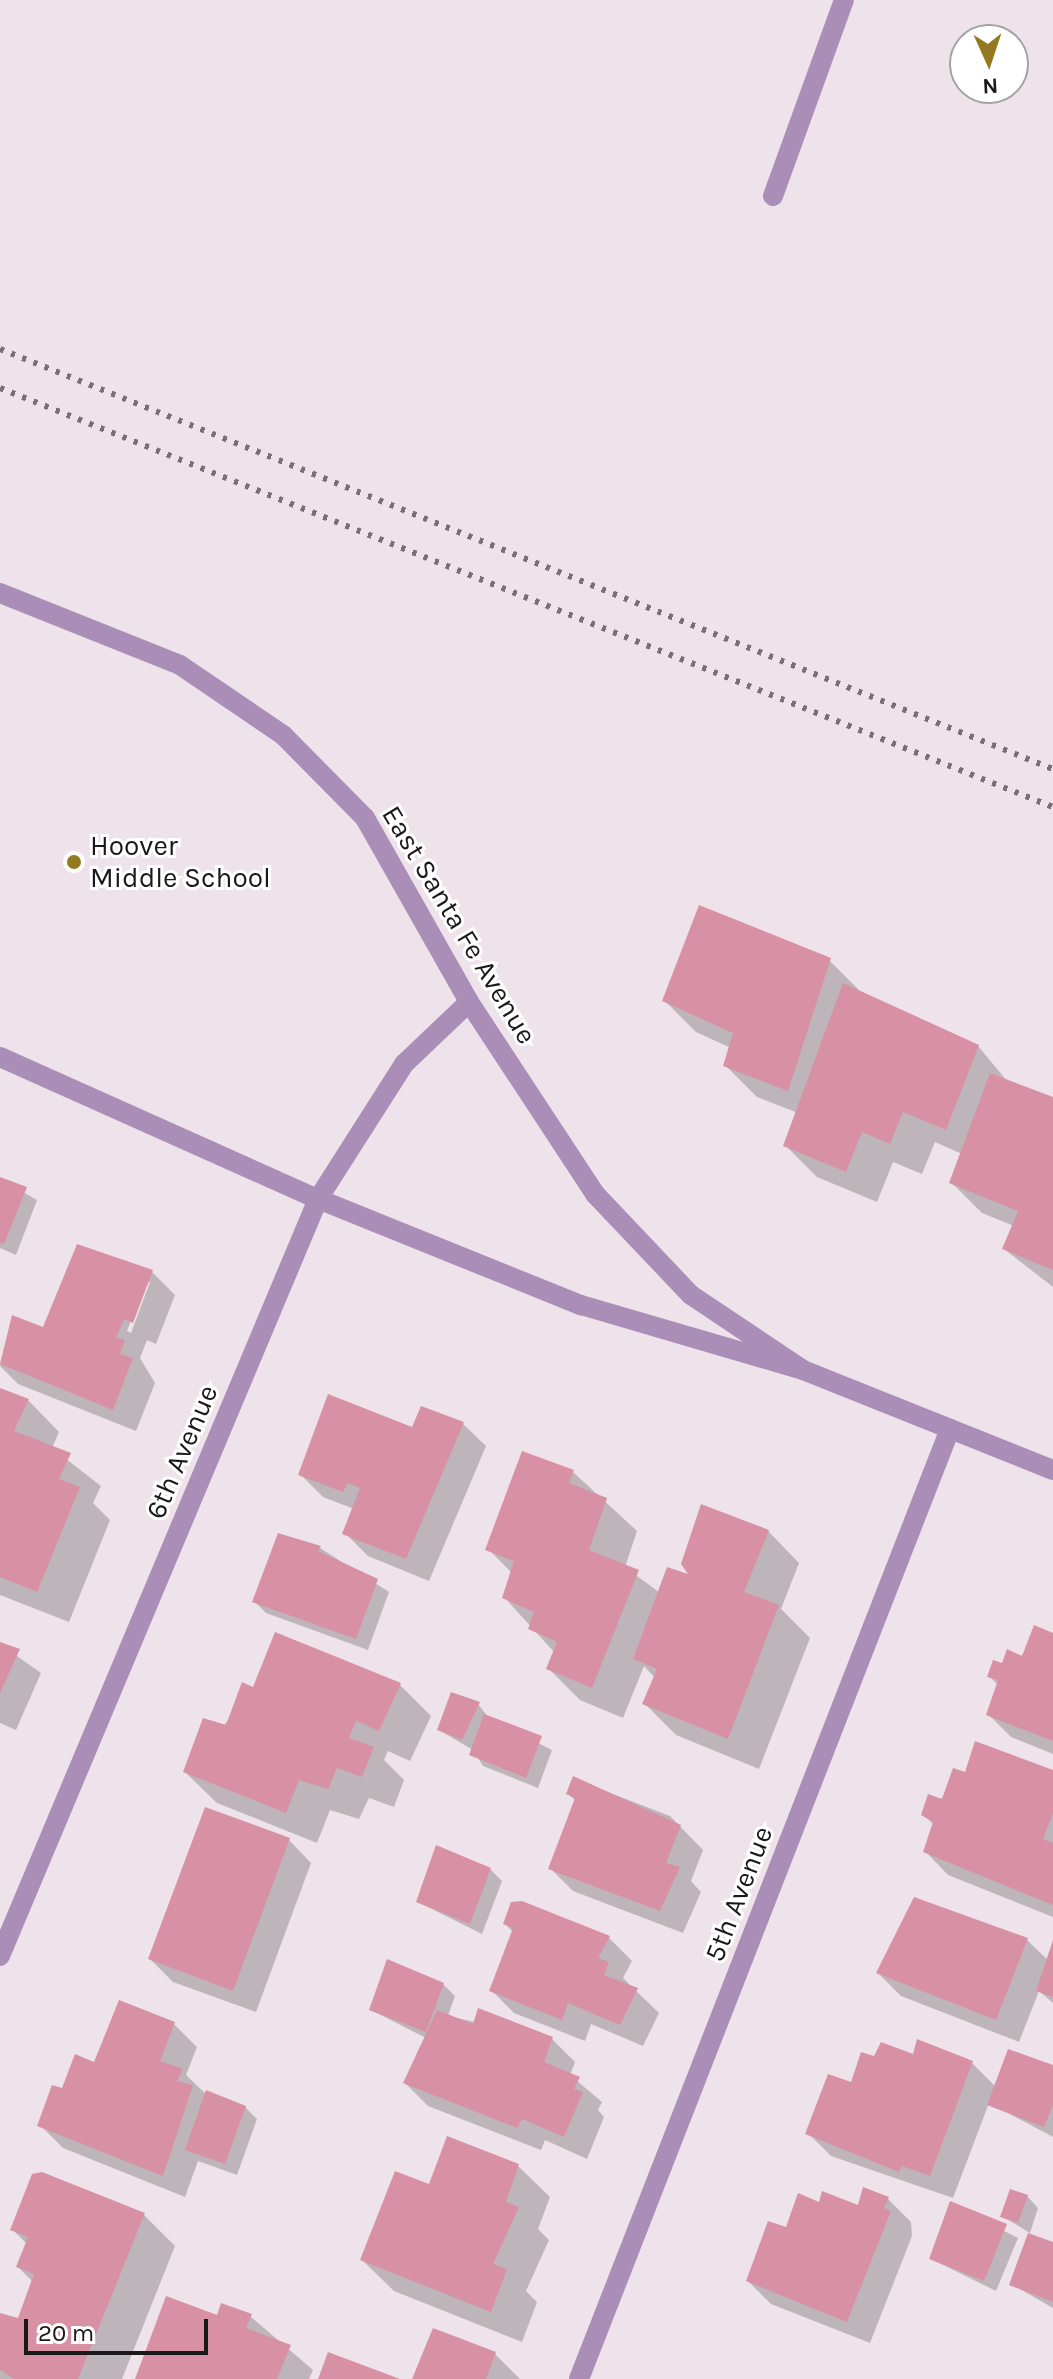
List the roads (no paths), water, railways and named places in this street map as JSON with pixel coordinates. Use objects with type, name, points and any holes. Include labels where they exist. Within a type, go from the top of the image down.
[{"type":"street","points":[[773,196],[844,0]]},
{"type":"street","name":"East Santa Fe Avenue","points":[[0,593],[180,665],[283,735],[365,818],[469,1002],[595,1194],[640,1247],[702,1303],[803,1370]]},
{"type":"street","name":"6th Avenue","points":[[0,1956],[318,1199],[404,1064],[469,1002]]},
{"type":"street","name":"East Santa Fe Avenue","points":[[0,1057],[318,1199],[581,1305],[803,1370],[1053,1470]]},
{"type":"street","name":"5th Avenue","points":[[579,2379],[950,1429]]},
{"type":"railway","points":[[0,349],[1053,769]]},
{"type":"railway","points":[[0,388],[1053,807]]},
{"type":"place","name":"Hoover Middle School","points":[[74,862]]}]
